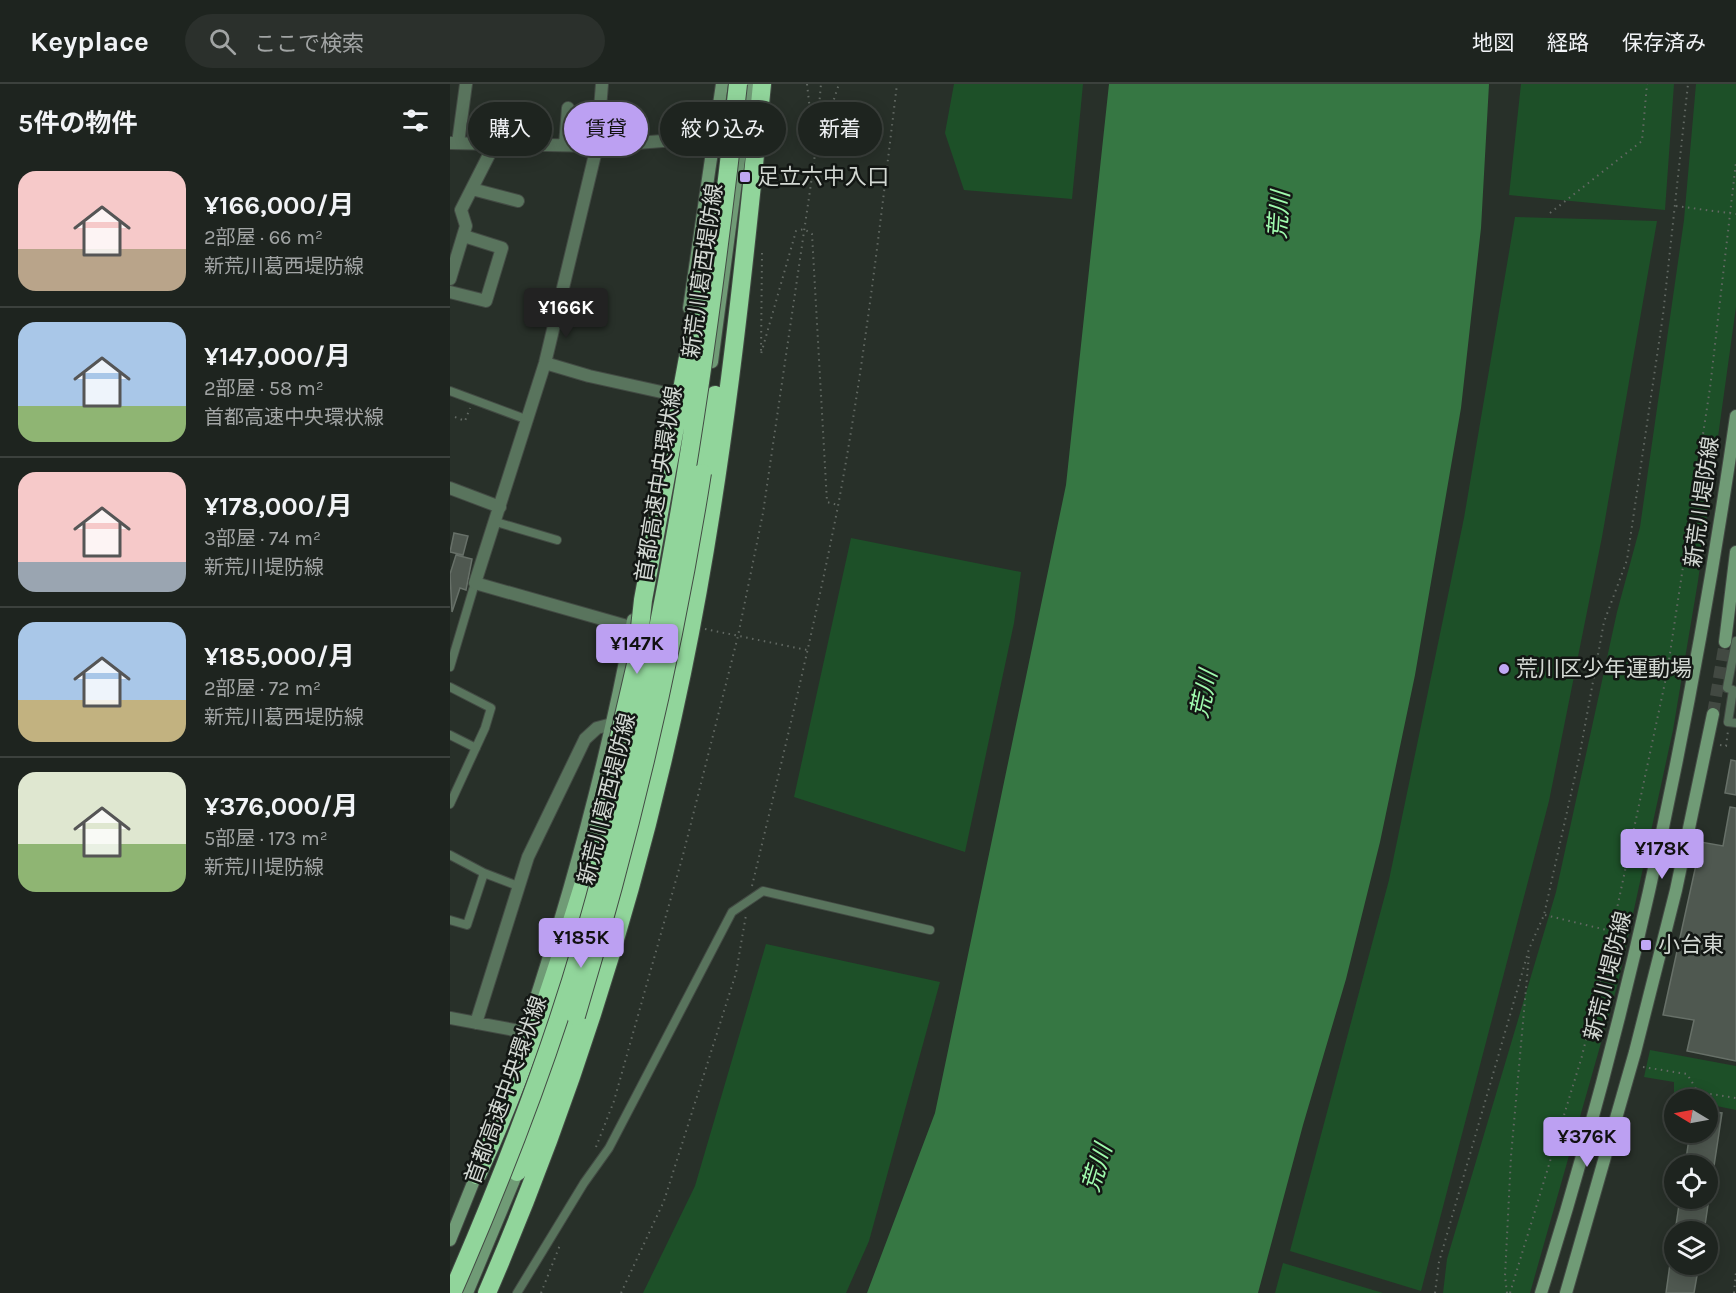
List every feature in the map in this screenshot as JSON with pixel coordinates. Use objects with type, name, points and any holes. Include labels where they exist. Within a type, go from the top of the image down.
[{"type":"highway","points":[[477,1175],[509,1107],[588,870],[636,664],[643,600],[684,393],[736,84]]},
{"type":"highway","name":"首都高速中央環状線","points":[[452,1293],[505,1167],[561,1010],[585,933],[619,804],[677,528],[704,352],[736,84]]},
{"type":"highway","points":[[760,102],[762,84]]},
{"type":"highway","points":[[551,1110],[573,1024],[617,877],[667,670],[691,542],[755,156]]},
{"type":"highway","points":[[487,1293],[533,1180],[586,1030],[631,882],[666,743],[707,536],[727,399],[755,156]]},
{"type":"highway","points":[[517,1172],[573,1024]]},
{"type":"main road","name":"新荒川葛西堤防線","points":[[720,102],[722,84]]},
{"type":"main road","name":"新荒川葛西堤防線","points":[[746,102],[748,84]]},
{"type":"main road","name":"新荒川葛西堤防線","points":[[450,1240],[477,1175],[525,1032],[577,861],[612,724],[675,395],[713,156]]},
{"type":"main road","name":"新荒川葛西堤防線","points":[[467,1293],[517,1172],[567,1026],[611,876],[645,737],[665,637],[718,322],[740,156]]},
{"type":"main road","name":"新荒川堤防線","points":[[1541,1293],[1602,1082],[1660,849],[1698,661],[1736,416]]},
{"type":"main road","name":"新荒川堤防線","points":[[1730,641],[1736,552]]},
{"type":"main road","points":[[478,1293],[551,1110],[623,880],[658,741],[670,670],[665,637]]},
{"type":"main road","name":"新荒川堤防線","points":[[1566,1293],[1631,1065],[1676,890],[1713,714]]},
{"type":"street","points":[[454,143],[466,84]]},
{"type":"street","points":[[601,102],[603,84]]},
{"type":"street","points":[[450,279],[466,226],[461,210],[488,156]]},
{"type":"street","points":[[595,156],[545,363],[475,583],[665,637]]},
{"type":"street","points":[[472,189],[518,201]]},
{"type":"street","points":[[450,292],[486,301],[502,248],[464,236]]},
{"type":"street","points":[[545,363],[589,376],[675,395]]},
{"type":"street","points":[[450,488],[500,507]]},
{"type":"street","points":[[476,1023],[528,857],[585,739],[597,728],[612,724]]},
{"type":"street","points":[[450,1018],[525,1032]]},
{"type":"lane","points":[[450,391],[528,420]]},
{"type":"lane","points":[[496,522],[558,540]]},
{"type":"lane","points":[[450,667],[475,583]]},
{"type":"lane","points":[[1730,641],[1727,688],[1733,690],[1733,723]]},
{"type":"lane","points":[[450,687],[491,708],[476,748],[450,804]]},
{"type":"lane","points":[[450,735],[476,748]]},
{"type":"lane","points":[[450,855],[484,873],[518,886]]},
{"type":"lane","points":[[450,920],[467,925],[484,873]]},
{"type":"lane","points":[[517,1293],[584,1183],[609,1148],[732,912],[764,891],[930,930]]},
{"type":"path","points":[[807,84],[809,102]]},
{"type":"path","points":[[819,102],[821,84]]},
{"type":"path","points":[[833,102],[839,84]]},
{"type":"path","points":[[621,1293],[664,1201],[736,973],[749,899],[838,505],[869,307],[897,84]]},
{"type":"path","points":[[1550,213],[1642,141],[1647,84]]},
{"type":"path","points":[[1435,1293],[1439,1262],[1529,949],[1544,915],[1579,758],[1604,622],[1627,560],[1650,416],[1676,206],[1688,84]]},
{"type":"path","points":[[596,1148],[614,1101],[683,855],[738,636],[764,513],[814,156]]},
{"type":"path","points":[[1509,1293],[1548,1176],[1612,932],[1669,662],[1710,388],[1732,213],[1736,162]]},
{"type":"path","points":[[1676,206],[1736,214]]},
{"type":"path","points":[[762,251],[761,354],[796,231],[804,229],[812,234],[827,502],[838,505]]},
{"type":"path","points":[[455,417],[465,421],[472,399]]},
{"type":"path","points":[[705,629],[807,650]]},
{"type":"path","points":[[1720,745],[1726,746],[1733,723]]},
{"type":"path","points":[[1544,915],[1629,936]]},
{"type":"path","points":[[1509,1293],[1505,1276],[1511,1156],[1529,949]]},
{"type":"path","points":[[1631,1065],[1687,1074],[1698,1092],[1736,1098]]},
{"type":"path","points":[[541,1293],[562,1238]]},
{"type":"path","points":[[1734,1293],[1736,1272]]},
{"type":"shaded area","points":[[954,84],[1083,84],[1072,199],[964,190],[945,133]]},
{"type":"shaded area","points":[[1521,84],[1674,84],[1665,210],[1509,195]]},
{"type":"shaded area","points":[[1696,84],[1736,84],[1736,307],[1698,581],[1673,730],[1618,983],[1530,1293],[1443,1293],[1447,1259],[1556,892],[1617,612],[1640,527],[1684,220]]},
{"type":"shaded area","name":"荒川区少年運動場","points":[[1515,217],[1657,221],[1602,537],[1549,801],[1421,1291],[1290,1251],[1389,880],[1464,518]]},
{"type":"shaded area","points":[[851,538],[1021,572],[1014,623],[965,852],[794,797]]},
{"type":"shaded area","points":[[766,944],[940,982],[869,1241],[846,1293],[643,1293],[695,1186]]},
{"type":"shaded area","points":[[1650,1050],[1736,1066],[1736,1110],[1718,1106],[1718,1089],[1674,1089],[1674,1082],[1644,1077]]},
{"type":"shaded area","points":[[1283,1263],[1383,1293],[1275,1293]]},
{"type":"water","name":"荒川","points":[[1109,84],[1489,84],[1481,228],[1461,408],[1415,675],[1380,842],[1346,979],[1303,1125],[1258,1293],[867,1293],[935,1113],[1066,485]]},
{"type":"building","points":[[454,533],[468,536],[463,555],[450,552]]},
{"type":"building","points":[[456,555],[472,559],[466,590],[460,588],[452,612],[450,574]]},
{"type":"building","points":[[1731,760],[1736,761],[1736,795],[1725,793]]},
{"type":"building","points":[[1730,807],[1736,808],[1736,1061],[1687,1051],[1694,1020],[1663,1015],[1701,842],[1723,846]]},
{"type":"building","points":[[1718,1112],[1722,1113],[1718,1140]]},
{"type":"building","points":[[1688,1143],[1717,1143],[1716,1155],[1687,1155]]},
{"type":"building","points":[[1678,1209],[1707,1209],[1706,1221],[1677,1221]]},
{"type":"building","points":[[1668,1275],[1697,1275],[1694,1293],[1666,1293]]},
{"type":"tunnel","points":[[1713,714],[1725,642]]},
{"type":"place","name":"足立六中入口","points":[[745,177]]},
{"type":"place","name":"荒川区少年運動場","points":[[1504,669]]},
{"type":"place","name":"小台東","points":[[1646,945]]}]
